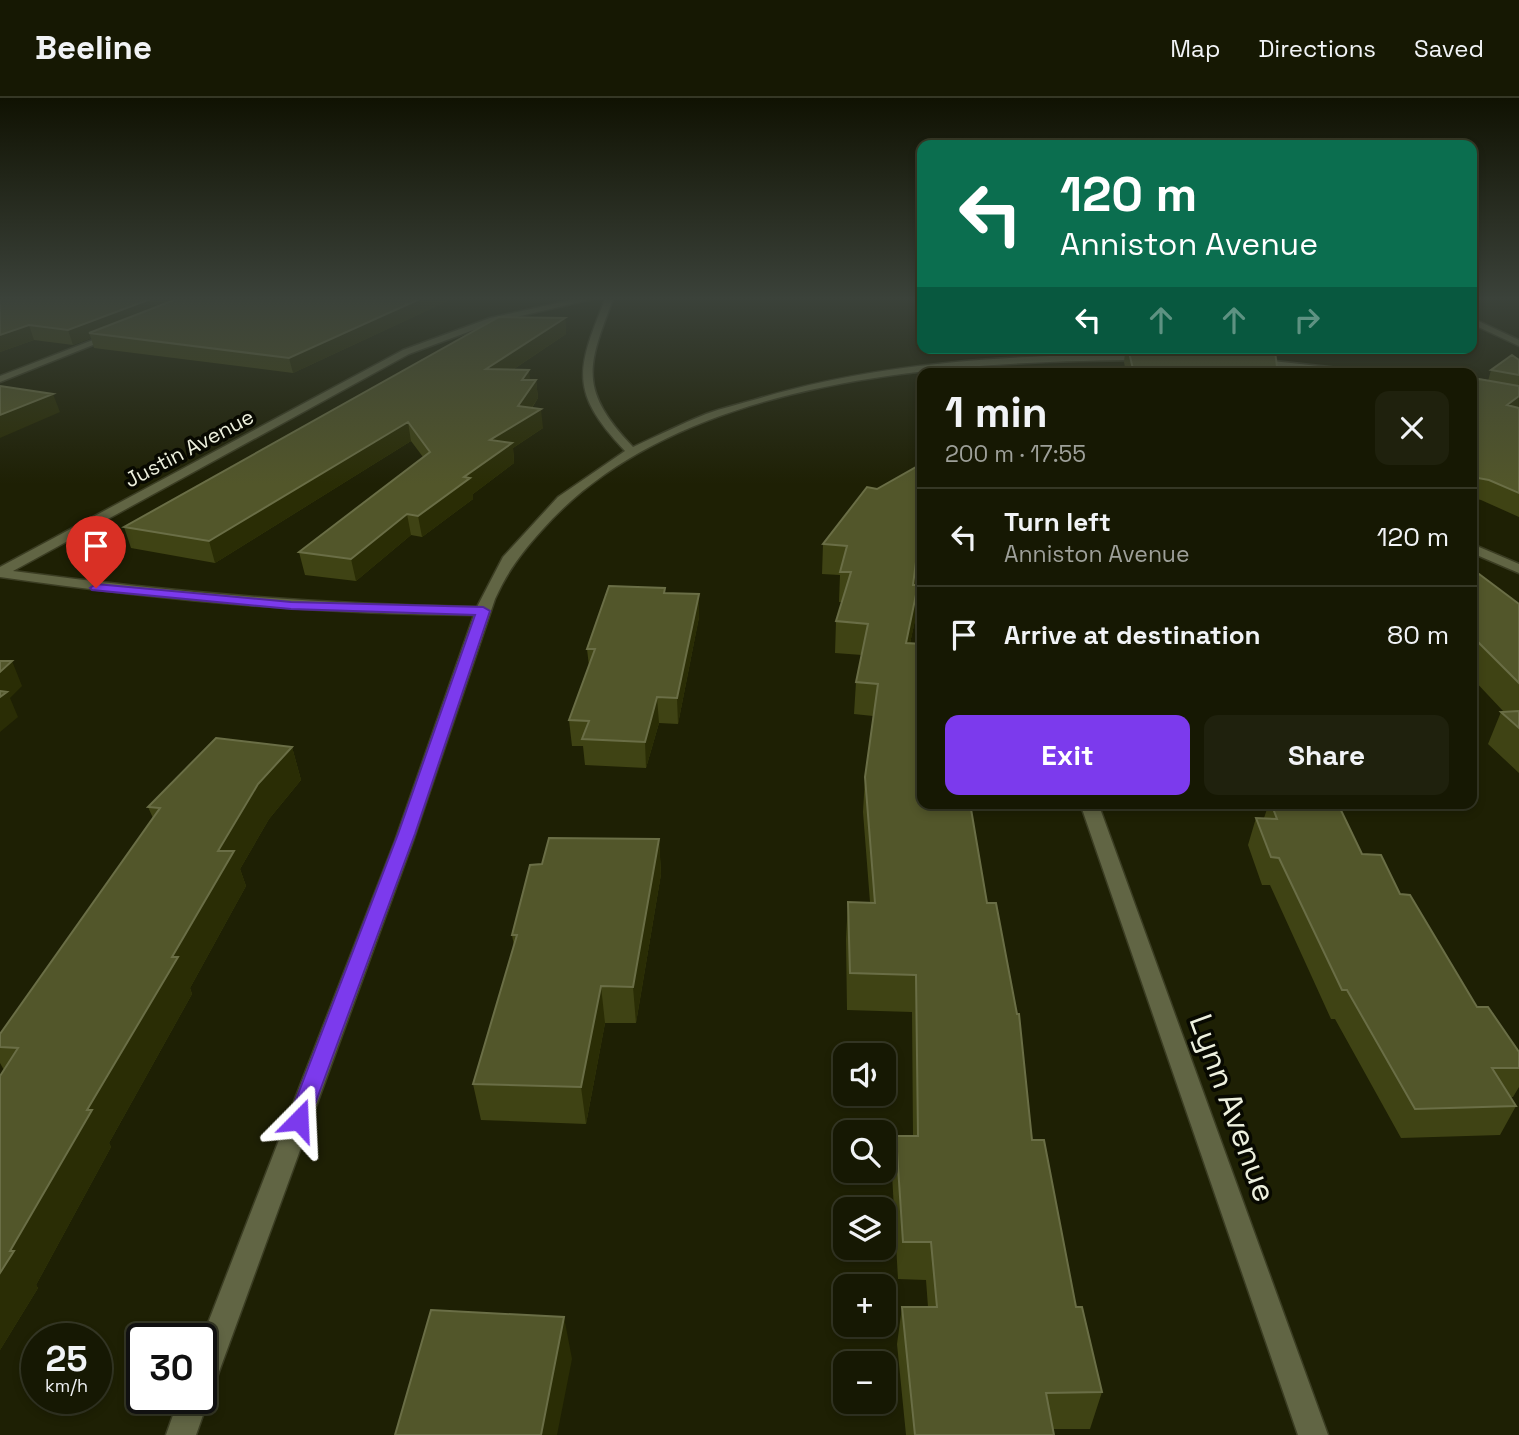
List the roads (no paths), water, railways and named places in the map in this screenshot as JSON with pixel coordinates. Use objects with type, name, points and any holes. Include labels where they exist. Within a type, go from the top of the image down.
[{"type":"street","points":[[0,379],[51,359]]},
{"type":"street","name":"Justin Avenue","points":[[0,572],[392,359]]},
{"type":"street","points":[[588,359],[586,386],[598,414],[633,453]]},
{"type":"street","points":[[923,368],[998,359]]},
{"type":"street","points":[[1237,361],[1306,368]]},
{"type":"street","points":[[217,1338],[407,834],[483,611],[510,557],[543,519],[582,485],[633,453],[715,415],[824,384],[917,369]]},
{"type":"street","points":[[1477,550],[1519,569]]},
{"type":"street","points":[[0,572],[180,597],[403,611],[483,611]]},
{"type":"street","name":"Lynn Avenue","points":[[1091,809],[1313,1435]]},
{"type":"street","points":[[181,1435],[188,1414]]}]
